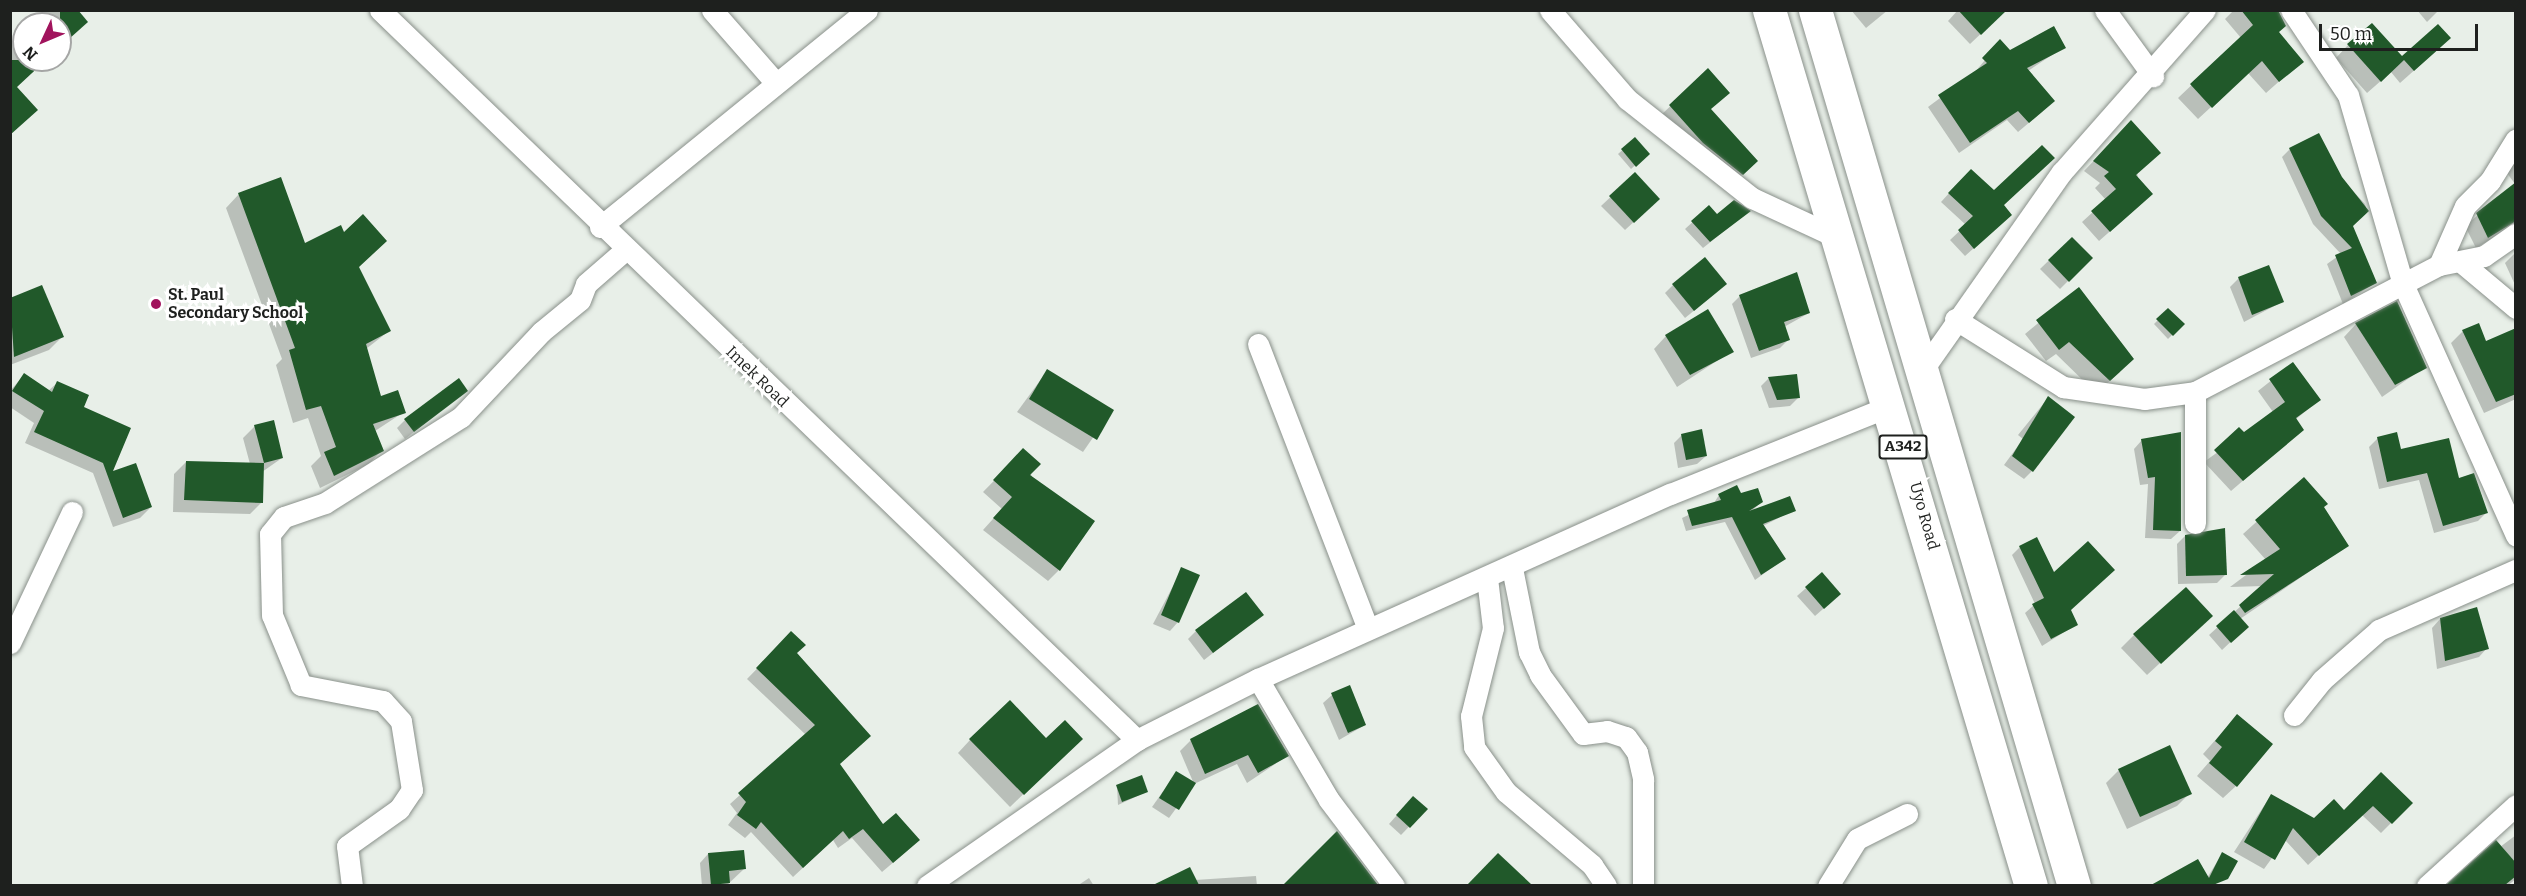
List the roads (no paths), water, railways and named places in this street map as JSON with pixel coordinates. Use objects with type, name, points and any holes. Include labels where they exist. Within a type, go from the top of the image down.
[{"type":"highway","name":"Uyo Road","points":[[1768,10],[1834,236],[1890,406],[2031,885]]},
{"type":"highway","name":"A342","points":[[1815,10],[1924,368],[2074,885]]},
{"type":"street","name":"Imek Road","points":[[380,10],[600,227],[1137,740]]},
{"type":"street","points":[[712,10],[776,83]]},
{"type":"street","points":[[600,227],[867,10]]},
{"type":"street","points":[[1550,10],[1635,106],[1752,198],[1834,236]]},
{"type":"street","points":[[2105,10],[2153,76]]},
{"type":"street","points":[[1924,368],[1955,319],[1995,274],[2062,172],[2153,76],[2205,10]]},
{"type":"street","points":[[2291,10],[2348,95],[2403,284],[2516,536]]},
{"type":"street","points":[[2439,266],[2465,206],[2490,181],[2516,139]]},
{"type":"street","points":[[1955,319],[2063,387],[2144,399],[2195,392],[2439,266],[2484,256],[2516,234]]},
{"type":"street","points":[[352,885],[347,846],[399,809],[412,790],[401,721],[383,701],[301,685],[272,615],[270,534],[284,517],[326,503],[461,417],[625,250]]},
{"type":"street","points":[[2462,262],[2516,308]]},
{"type":"street","points":[[1258,344],[1367,626]]},
{"type":"street","points":[[2195,392],[2195,523]]},
{"type":"street","points":[[927,885],[1137,740],[1258,679],[1367,626],[1487,579],[1670,494],[1890,406]]},
{"type":"street","points":[[10,643],[72,512]]},
{"type":"street","points":[[1512,568],[1529,652],[1540,675],[1583,734],[1617,734],[1637,752],[1643,779],[1643,885]]},
{"type":"street","points":[[2294,715],[2322,680],[2379,630],[2516,570]]},
{"type":"street","points":[[1487,579],[1493,628],[1471,716],[1473,747],[1506,792],[1592,865],[1606,885]]},
{"type":"street","points":[[1258,679],[1329,800],[1394,885]]},
{"type":"street","points":[[2427,885],[2516,805]]},
{"type":"street","points":[[1828,885],[1857,839],[1880,822],[1907,814]]},
{"type":"place","name":"St. Paul Secondary School","points":[[156,304]]}]
